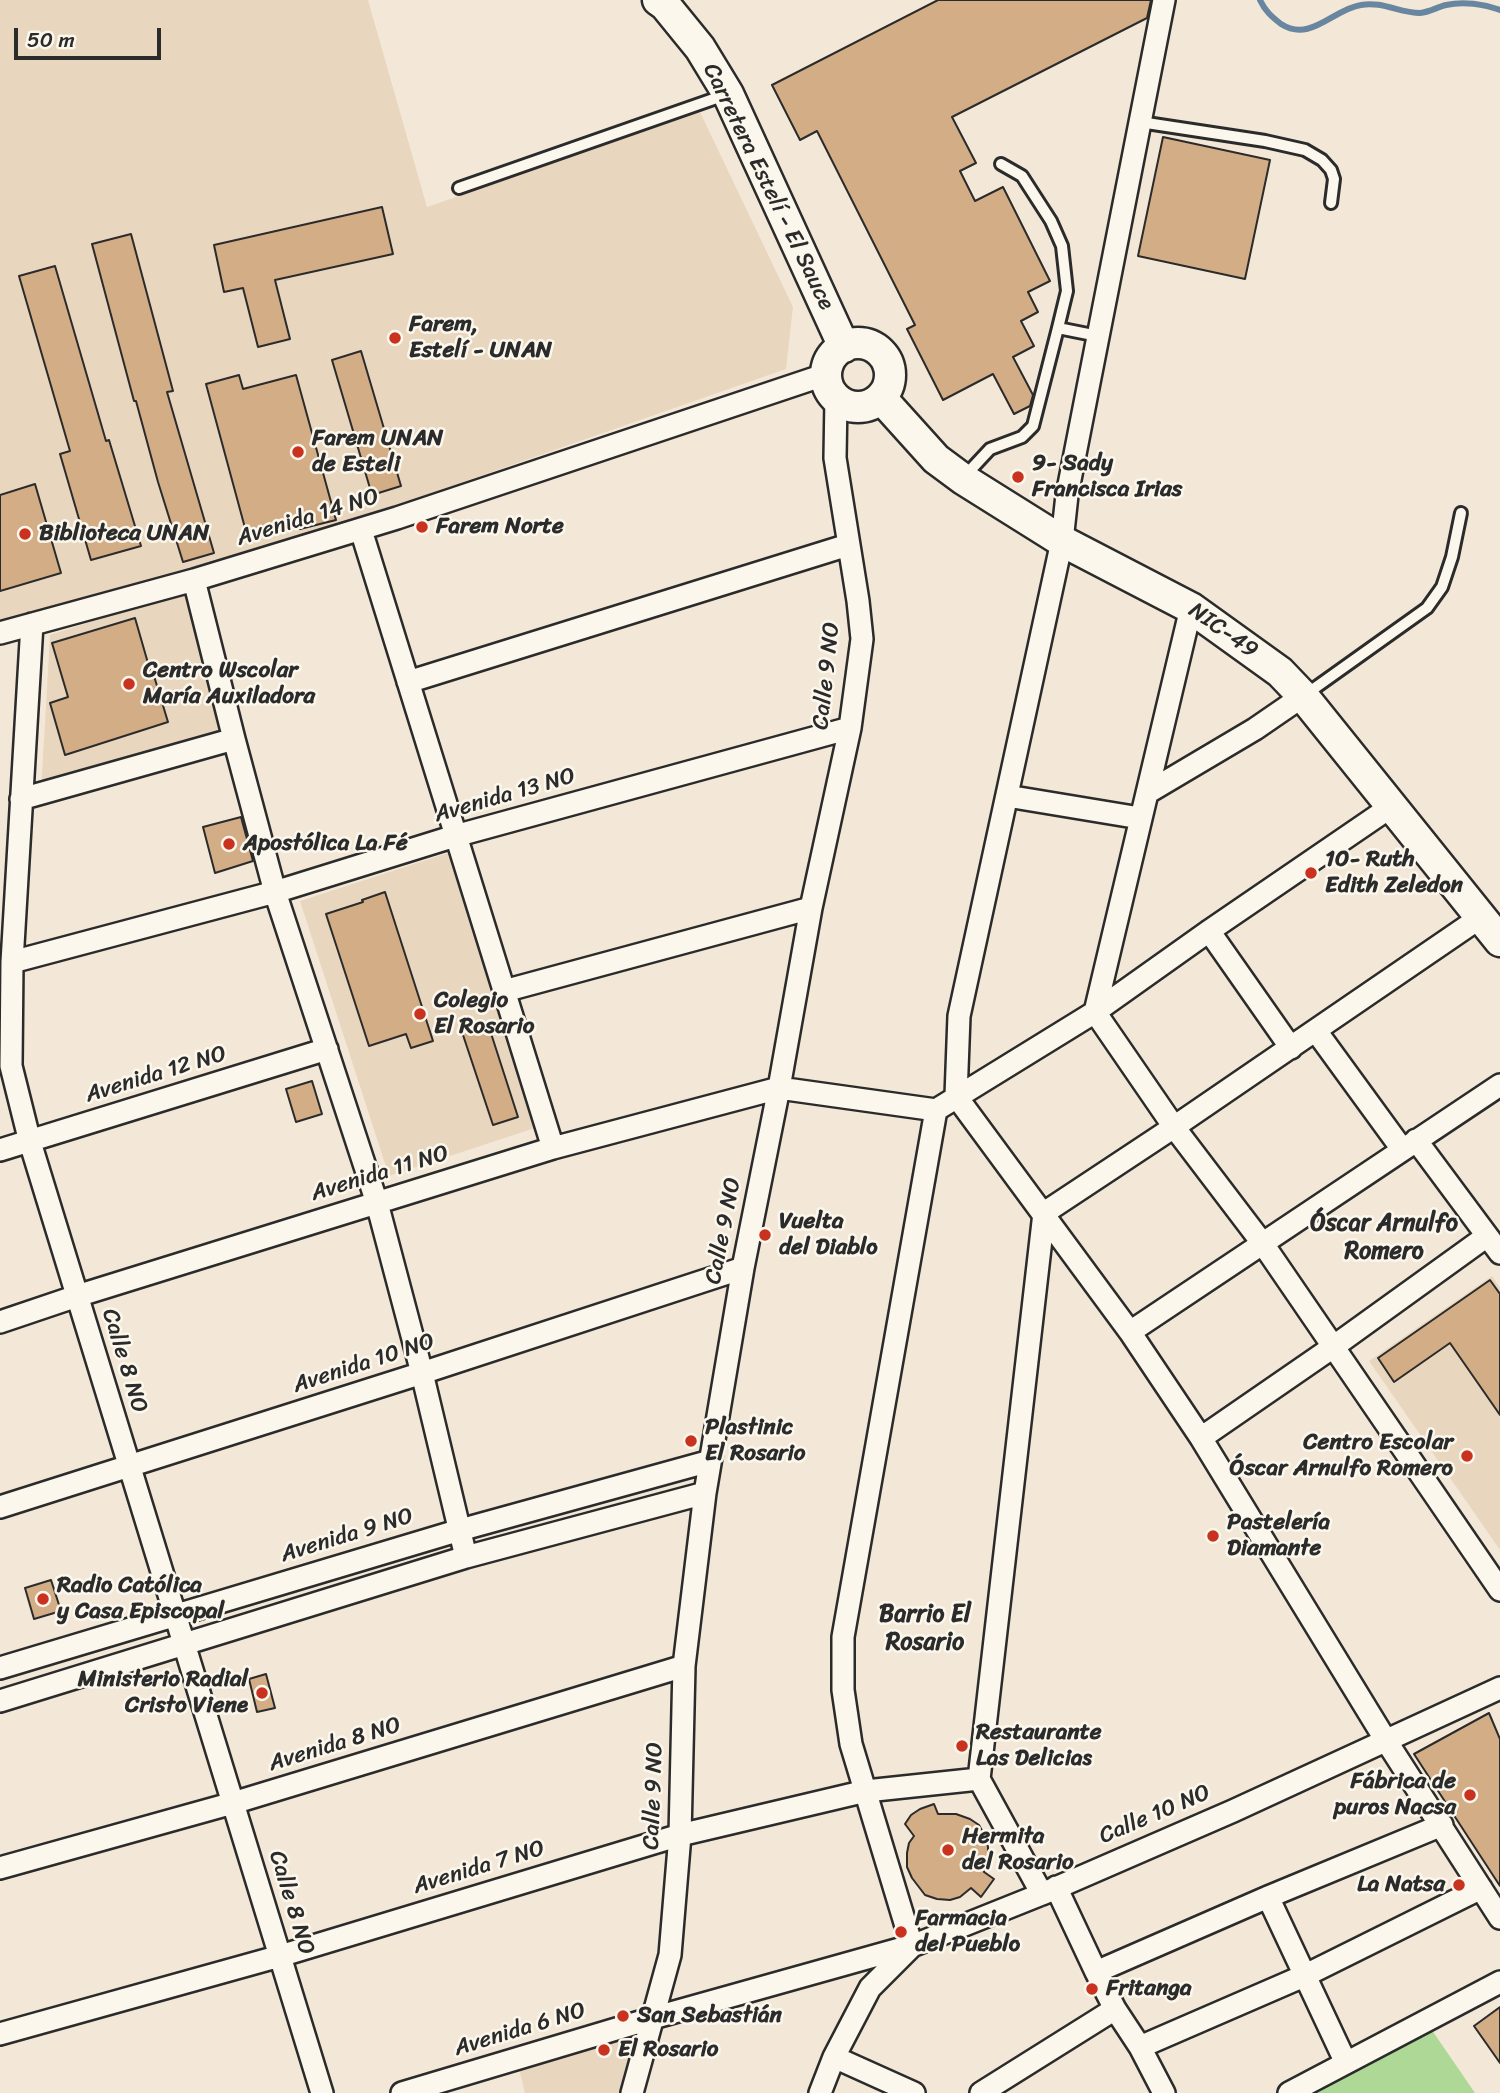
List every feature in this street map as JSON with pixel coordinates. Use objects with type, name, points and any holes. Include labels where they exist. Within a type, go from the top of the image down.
[{"type":"street","name":"Carretera Estelí - El Sauce","points":[[658,0],[700,48],[728,94],[844,347]]},
{"type":"street","points":[[1164,0],[1067,495],[1062,541],[959,1016],[956,1096],[1130,1332],[1201,1438],[1385,1739],[1500,1918]]},
{"type":"street","points":[[853,344],[873,346],[887,361],[890,380],[887,390],[874,403],[858,408],[842,403],[831,386],[831,358],[844,347],[853,344]]},
{"type":"street","name":"Calle 9 NO","points":[[632,2093],[670,1955],[680,1835],[684,1666],[710,1461],[743,1268],[811,908],[850,728],[862,639],[835,458],[831,386]]},
{"type":"street","name":"Avenida 14 NO","points":[[0,633],[194,580],[831,386]]},
{"type":"street","name":"NIC-49","points":[[881,398],[936,459],[963,479],[1062,541],[1191,608],[1280,672],[1303,696],[1500,940]]},
{"type":"street","points":[[361,530],[553,1148]]},
{"type":"street","points":[[408,682],[848,545]]},
{"type":"street","points":[[194,580],[275,892],[377,1203],[422,1373],[466,1557]]},
{"type":"street","points":[[1191,608],[1095,1012],[1174,1127],[1263,1244],[1500,1590]]},
{"type":"street","name":"Calle 8 NO","points":[[32,624],[12,962],[11,1066],[30,1142],[322,2093]]},
{"type":"street","points":[[1147,793],[1255,729],[1303,696]]},
{"type":"street","name":"Avenida 13 NO","points":[[12,962],[275,892],[456,836],[850,728]]},
{"type":"street","points":[[21,799],[234,739]]},
{"type":"street","points":[[1007,796],[1140,818]]},
{"type":"street","points":[[779,1088],[936,1110],[1095,1012],[1392,806]]},
{"type":"street","points":[[504,991],[811,908]]},
{"type":"street","points":[[1162,2092],[1140,2047],[1115,2009],[1049,1890],[979,1779],[1044,1213],[1291,1048],[1481,916]]},
{"type":"street","points":[[1209,931],[1291,1048]]},
{"type":"street","points":[[1201,1438],[1333,1348],[1494,1245],[1315,1031]]},
{"type":"street","name":"Avenida 12 NO","points":[[0,1150],[327,1049]]},
{"type":"street","points":[[1130,1332],[1500,1085]]},
{"type":"street","name":"Avenida 11 NO","points":[[0,1322],[553,1148],[779,1088]]},
{"type":"street","points":[[653,2018],[912,1946],[851,1744],[843,1690],[843,1637],[936,1110]]},
{"type":"street","name":"Avenida 10 NO","points":[[0,1507],[743,1268]]},
{"type":"street","name":"Avenida 9 NO","points":[[0,1668],[460,1530],[710,1461]]},
{"type":"street","points":[[0,1701],[466,1557],[705,1493]]},
{"type":"street","name":"Avenida 8 NO","points":[[0,1868],[233,1803],[684,1666]]},
{"type":"street","name":"Calle 10 NO","points":[[820,2093],[834,2057],[870,1988],[912,1946],[1233,1811],[1385,1739],[1500,1689]]},
{"type":"street","name":"Avenida 7 NO","points":[[0,2034],[280,1956],[680,1835],[866,1791],[979,1779]]},
{"type":"street","points":[[1096,1972],[1442,1825]]},
{"type":"street","points":[[1140,2047],[1306,1975],[1481,1888]]},
{"type":"street","points":[[1268,1897],[1346,2063]]},
{"type":"street","points":[[1289,2093],[1500,1982]]},
{"type":"street","points":[[981,2093],[1115,2009]]},
{"type":"street","name":"Avenida 6 NO","points":[[402,2093],[653,2018]]},
{"type":"street","points":[[834,2057],[914,2093]]},
{"type":"lane","points":[[459,188],[728,94]]},
{"type":"lane","points":[[1140,122],[1265,141],[1305,150],[1331,170],[1334,179],[1331,203]]},
{"type":"lane","points":[[963,479],[990,449],[1022,437],[1033,426],[1067,291],[1062,246],[1051,221],[1022,176],[1001,164]]},
{"type":"lane","points":[[1058,328],[1098,336]]},
{"type":"lane","points":[[1303,696],[1427,607],[1442,587],[1452,557],[1461,513]]},
{"type":"shaded area","name":"Farem, Estelí - UNAN","points":[[0,0],[368,0],[427,207],[700,112],[793,307],[786,369],[343,524],[0,623]]},
{"type":"shaded area","name":"Centro Wscolar María Auxiladora","points":[[187,591],[224,734],[41,792],[50,635]]},
{"type":"shaded area","name":"Colegio El Rosario","points":[[451,852],[541,1126],[389,1176],[300,901]]},
{"type":"shaded area","name":"Centro Escolar Óscar Arnulfo Romero","points":[[1492,1276],[1500,1288],[1500,1550],[1369,1361]]},
{"type":"shaded area","name":"El Rosario","points":[[635,2032],[623,2093],[525,2093],[519,2068]]},
{"type":"green space","points":[[1427,2023],[1475,2093],[1298,2093]]},
{"type":"building","points":[[938,0],[1151,0],[1147,18],[952,117],[976,163],[960,171],[975,201],[1003,187],[1050,281],[1028,292],[1038,312],[1021,321],[1034,346],[1013,357],[1033,395],[1030,406],[1014,414],[993,374],[943,400],[907,329],[915,325],[817,131],[800,140],[772,85]]},
{"type":"building","points":[[1163,137],[1270,160],[1245,279],[1138,256]]},
{"type":"building","points":[[382,207],[393,254],[275,280],[290,339],[258,347],[243,288],[224,292],[214,245]]},
{"type":"building","points":[[131,234],[173,391],[167,392],[214,553],[183,562],[134,401],[92,244]]},
{"type":"building","points":[[55,266],[106,441],[109,440],[141,546],[91,560],[60,454],[70,451],[19,276]]},
{"type":"building","points":[[361,351],[401,486],[372,495],[332,360]]},
{"type":"building","points":[[239,375],[243,389],[296,375],[336,520],[300,529],[299,524],[248,539],[206,384]]},
{"type":"building","name":"Biblioteca UNAN","points":[[35,484],[61,573],[0,591],[0,495]]},
{"type":"building","points":[[135,618],[168,722],[65,755],[50,703],[68,697],[52,643]]},
{"type":"building","name":"Apostólica La Fé","points":[[241,817],[253,861],[215,873],[203,827]]},
{"type":"building","points":[[385,892],[433,1041],[411,1048],[406,1034],[369,1046],[326,914]]},
{"type":"building","points":[[488,1024],[518,1117],[493,1125],[462,1032]]},
{"type":"building","points":[[312,1081],[322,1114],[296,1122],[286,1089]]},
{"type":"building","points":[[1490,1280],[1500,1294],[1500,1415],[1450,1343],[1394,1382],[1378,1358]]},
{"type":"building","name":"Radio Católica y Casa Episcopal","points":[[51,1580],[61,1611],[34,1619],[25,1588]]},
{"type":"building","name":"Ministerio Radial Cristo Viene","points":[[266,1674],[275,1708],[257,1712],[249,1679]]},
{"type":"building","name":"Fábrica de puros Nacsa","points":[[1489,1713],[1500,1739],[1500,1886],[1414,1754]]},
{"type":"building","name":"Hermita del Rosario","points":[[934,1804],[938,1814],[956,1814],[970,1819],[979,1825],[985,1836],[988,1860],[984,1872],[994,1879],[981,1897],[971,1888],[960,1897],[950,1900],[937,1899],[925,1895],[912,1878],[907,1867],[907,1853],[914,1836],[905,1824],[911,1815]]},
{"type":"building","points":[[1500,2007],[1500,2063],[1474,2026]]},
{"type":"waterway","points":[[1260,0],[1269,14],[1281,24],[1302,30],[1351,8],[1369,4],[1420,13],[1459,3],[1500,10]]},
{"type":"place","name":"Farem, Estelí - UNAN","points":[[395,338]]},
{"type":"place","name":"Farem UNAN de Esteli","points":[[298,452]]},
{"type":"place","name":"9- Sady Francisca Irias","points":[[1018,477]]},
{"type":"place","name":"Farem Norte","points":[[422,527]]},
{"type":"place","name":"Biblioteca UNAN","points":[[25,534]]},
{"type":"place","name":"Centro Wscolar María Auxiladora","points":[[129,684]]},
{"type":"place","name":"Apostólica La Fé","points":[[229,844]]},
{"type":"place","name":"10- Ruth Edith Zeledon","points":[[1311,873]]},
{"type":"place","name":"Colegio El Rosario","points":[[420,1014]]},
{"type":"place","name":"Vuelta del Diablo","points":[[765,1235]]},
{"type":"place","name":"Plastinic El Rosario","points":[[691,1441]]},
{"type":"place","name":"Centro Escolar Óscar Arnulfo Romero","points":[[1467,1456]]},
{"type":"place","name":"Pastelería Diamante","points":[[1213,1536]]},
{"type":"place","name":"Radio Católica y Casa Episcopal","points":[[43,1599]]},
{"type":"place","name":"Ministerio Radial Cristo Viene","points":[[262,1693]]},
{"type":"place","name":"Restaurante Las Delicias","points":[[962,1746]]},
{"type":"place","name":"Fábrica de puros Nacsa","points":[[1470,1795]]},
{"type":"place","name":"Hermita del Rosario","points":[[948,1850]]},
{"type":"place","name":"La Natsa","points":[[1459,1885]]},
{"type":"place","name":"Farmacia del Pueblo","points":[[901,1932]]},
{"type":"place","name":"Fritanga","points":[[1092,1989]]},
{"type":"place","name":"San Sebastián","points":[[623,2016]]},
{"type":"place","name":"El Rosario","points":[[604,2050]]},
{"type":"district","name":"Óscar Arnulfo Romero","points":[[1384,1238]]},
{"type":"district","name":"Barrio El Rosario","points":[[925,1629]]}]
